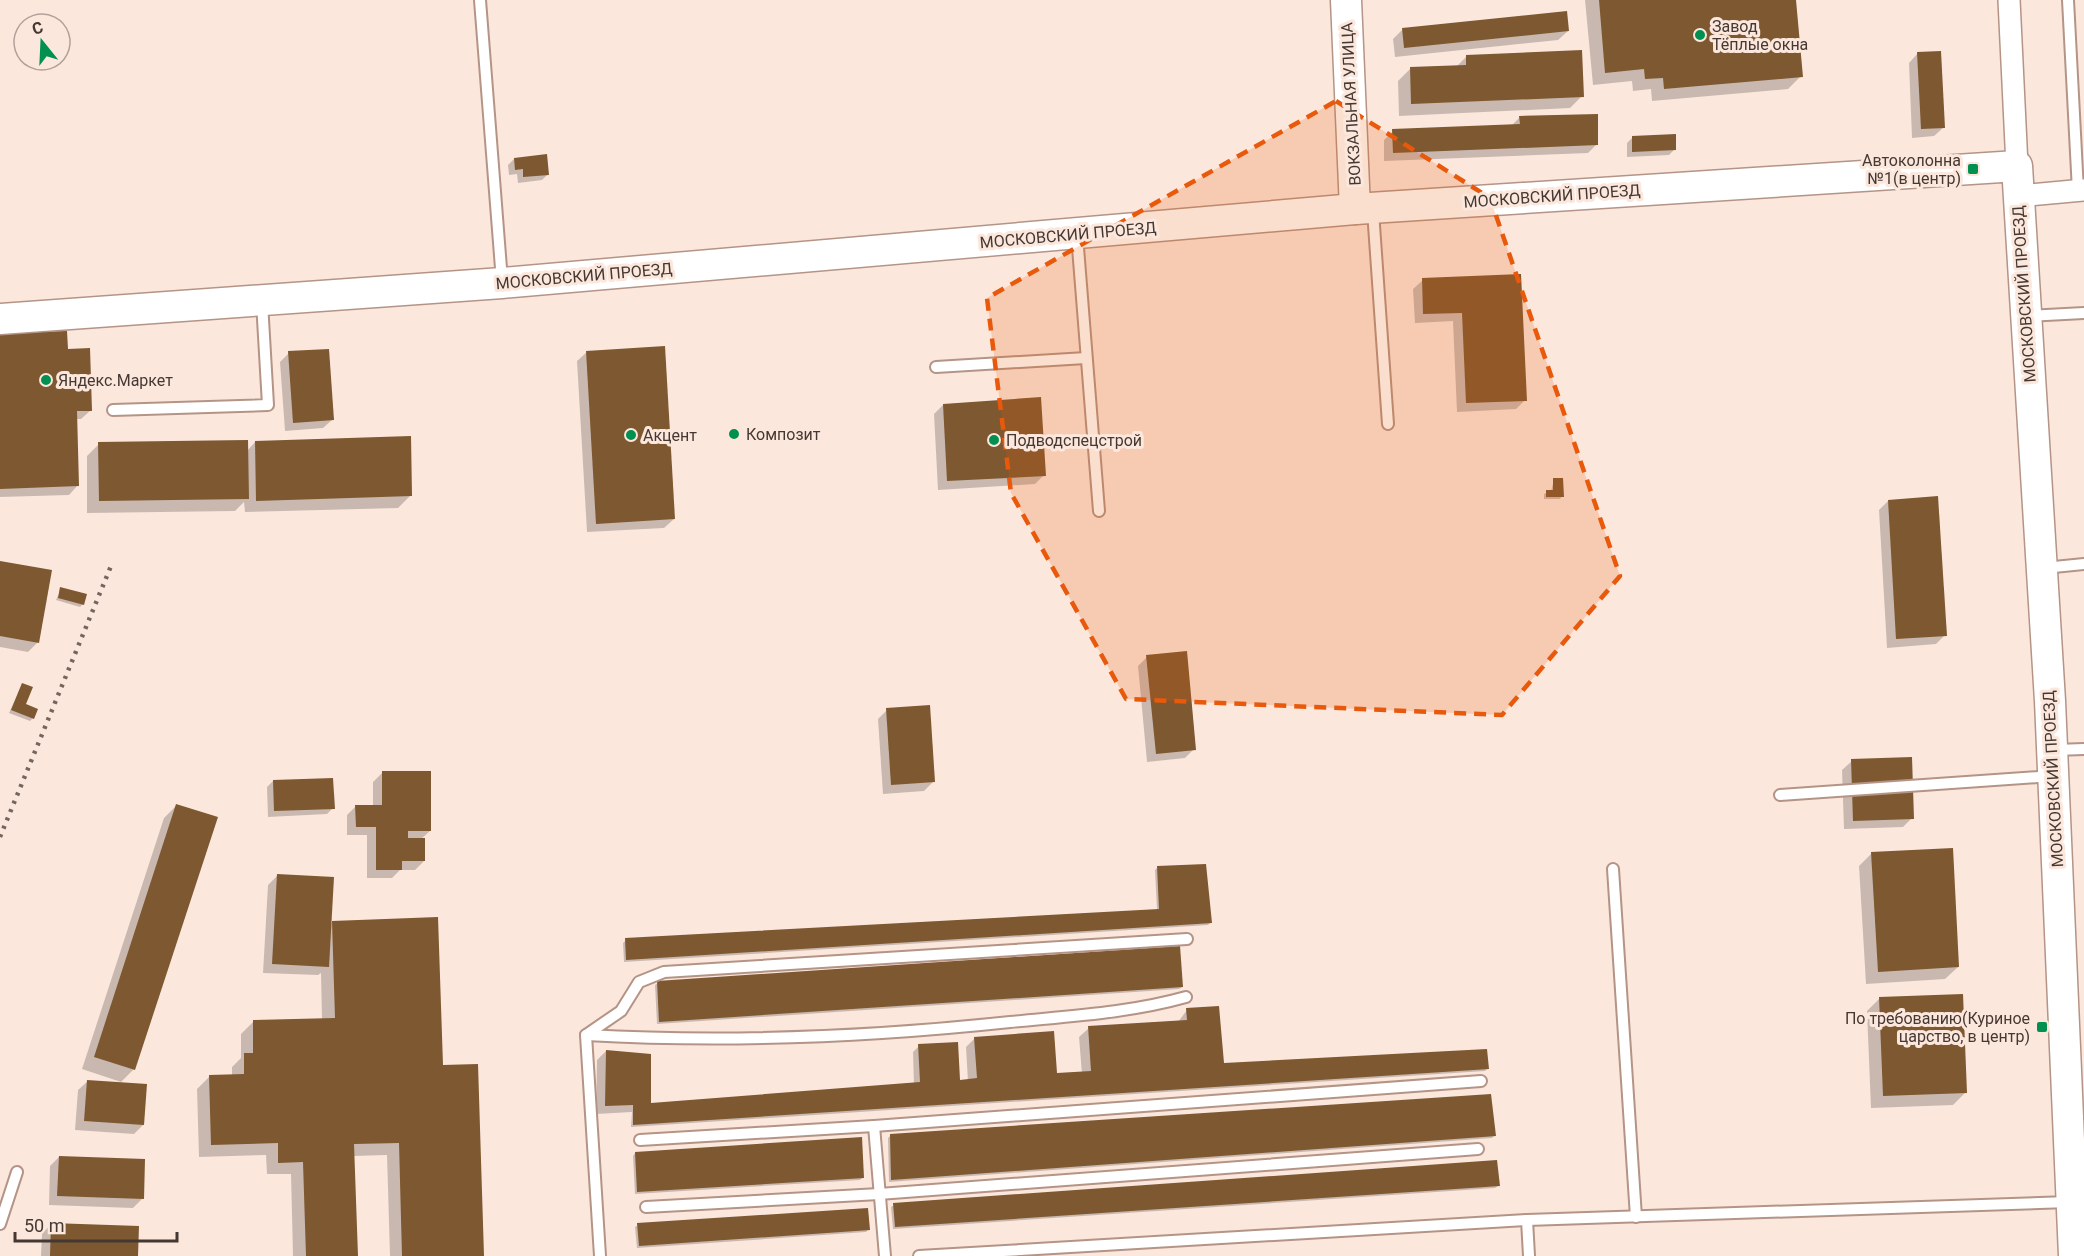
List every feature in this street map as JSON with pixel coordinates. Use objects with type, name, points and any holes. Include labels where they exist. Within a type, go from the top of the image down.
[{"type":"street","name":"ВОКЗАЛЬНАЯ УЛИЦА","points":[[1346,0],[1364,208]]},
{"type":"street","points":[[2009,0],[2017,166]]},
{"type":"street","name":"МОСКОВСКИЙ ПРОЕЗД","points":[[0,319],[502,283],[1364,208],[2017,166],[2076,1218],[2074,1256]]},
{"type":"street","points":[[2018,196],[2081,190]]},
{"type":"lane","points":[[480,0],[502,283]]},
{"type":"lane","points":[[2068,0],[2081,190]]},
{"type":"lane","points":[[1364,208],[1388,424]]},
{"type":"lane","points":[[1077,234],[1099,512]]},
{"type":"lane","points":[[113,410],[268,405],[262,302]]},
{"type":"lane","points":[[2025,316],[2084,313]]},
{"type":"lane","points":[[936,367],[1086,358]]},
{"type":"lane","points":[[2041,568],[2084,564]]},
{"type":"lane","points":[[1780,795],[2052,763],[2084,749]]},
{"type":"lane","points":[[1614,869],[1636,1217]]},
{"type":"lane","points":[[586,1035],[621,1011],[639,982],[664,972],[1188,939]]},
{"type":"lane","points":[[586,1035],[679,1040],[905,1033],[1144,1009],[1186,997]]},
{"type":"lane","points":[[586,1035],[600,1256]]},
{"type":"lane","points":[[640,1140],[874,1126],[1481,1082]]},
{"type":"lane","points":[[874,1126],[885,1256]]},
{"type":"lane","points":[[646,1207],[879,1194],[1478,1149]]},
{"type":"lane","points":[[0,1224],[17,1172]]},
{"type":"lane","points":[[920,1256],[1527,1220],[1636,1217],[2076,1218]]},
{"type":"lane","points":[[1527,1220],[1529,1256]]},
{"type":"highlighted area","points":[[1336,101],[1490,198],[1620,576],[1502,715],[1126,699],[1011,493],[987,298]]},
{"type":"building","name":"Завод Тёплые окна","points":[[1599,0],[1796,0],[1803,77],[1664,89],[1663,78],[1645,79],[1644,69],[1605,73]]},
{"type":"building","points":[[1567,11],[1569,31],[1404,48],[1402,28]]},
{"type":"building","points":[[1582,50],[1584,97],[1411,104],[1410,67],[1466,65],[1466,55]]},
{"type":"building","points":[[1941,51],[1945,128],[1921,129],[1917,52]]},
{"type":"building","points":[[1598,114],[1598,145],[1393,153],[1392,129],[1520,124],[1519,116]]},
{"type":"building","points":[[1676,134],[1676,150],[1632,152],[1632,136]]},
{"type":"building","points":[[547,154],[549,175],[523,177],[523,169],[515,170],[514,158]]},
{"type":"building","points":[[1521,274],[1527,401],[1466,403],[1462,313],[1423,314],[1422,278]]},
{"type":"building","name":"Яндекс.Маркет","points":[[67,331],[68,349],[90,348],[92,411],[77,411],[79,486],[0,489],[0,333]]},
{"type":"building","name":"Акцент","points":[[665,346],[675,519],[596,524],[586,351]]},
{"type":"building","points":[[329,349],[334,420],[293,423],[288,351]]},
{"type":"building","name":"Подводспецстрой","points":[[1041,397],[1046,476],[947,481],[943,404]]},
{"type":"building","points":[[411,436],[412,496],[256,501],[255,441]]},
{"type":"building","points":[[248,440],[249,499],[99,501],[98,442]]},
{"type":"building","points":[[1553,478],[1563,478],[1564,497],[1546,497],[1546,490],[1553,490]]},
{"type":"building","points":[[1938,496],[1947,636],[1896,639],[1888,500]]},
{"type":"building","points":[[0,561],[52,570],[39,643],[0,636]]},
{"type":"building","points":[[60,587],[87,594],[84,605],[58,598]]},
{"type":"building","points":[[1187,651],[1196,750],[1156,754],[1146,655]]},
{"type":"building","points":[[22,683],[33,687],[26,704],[38,709],[34,719],[11,710]]},
{"type":"building","points":[[930,705],[935,782],[891,785],[886,708]]},
{"type":"building","points":[[1912,757],[1914,819],[1853,821],[1851,759]]},
{"type":"building","points":[[382,771],[431,771],[431,831],[408,831],[408,838],[425,838],[425,861],[402,861],[402,870],[376,870],[376,827],[356,827],[355,805],[382,805]]},
{"type":"building","points":[[333,778],[335,809],[274,811],[273,780]]},
{"type":"building","points":[[176,804],[218,817],[135,1070],[94,1057]]},
{"type":"building","points":[[1953,848],[1959,967],[1878,972],[1871,852]]},
{"type":"building","points":[[1206,864],[1212,923],[626,960],[625,938],[1159,909],[1157,866]]},
{"type":"building","points":[[277,874],[334,877],[329,967],[272,964]]},
{"type":"building","points":[[438,917],[443,1065],[478,1064],[484,1256],[402,1256],[399,1143],[354,1144],[358,1256],[306,1256],[303,1162],[278,1163],[278,1143],[211,1145],[209,1075],[244,1074],[244,1053],[253,1053],[253,1020],[335,1018],[332,921]]},
{"type":"building","points":[[1180,946],[1183,987],[659,1022],[657,981]]},
{"type":"building","points":[[1963,994],[1967,1093],[1883,1096],[1879,997]]},
{"type":"building","points":[[1219,1006],[1224,1063],[1487,1049],[1489,1069],[633,1125],[633,1105],[605,1106],[606,1050],[651,1054],[651,1103],[920,1082],[918,1044],[958,1042],[960,1080],[977,1078],[974,1037],[1054,1031],[1057,1073],[1091,1071],[1088,1026],[1187,1020],[1186,1008]]},
{"type":"building","points":[[87,1080],[147,1084],[144,1125],[84,1121]]},
{"type":"building","points":[[1491,1094],[1496,1136],[891,1180],[890,1134]]},
{"type":"building","points":[[862,1137],[864,1178],[637,1192],[635,1152]]},
{"type":"building","points":[[59,1156],[145,1159],[144,1199],[57,1196]]},
{"type":"building","points":[[1497,1160],[1500,1186],[895,1227],[893,1203]]},
{"type":"building","points":[[868,1208],[870,1230],[639,1246],[637,1223]]},
{"type":"building","points":[[51,1223],[139,1226],[138,1256],[50,1256]]},
{"type":"railway","points":[[0,837],[111,566]]},
{"type":"place","name":"Завод Тёплые окна","points":[[1700,35]]},
{"type":"place","name":"Автоколонна №1(в центр)","points":[[1973,169]]},
{"type":"place","name":"Яндекс.Маркет","points":[[46,380]]},
{"type":"place","name":"Композит","points":[[734,434]]},
{"type":"place","name":"Акцент","points":[[631,435]]},
{"type":"place","name":"Подводспецстрой","points":[[994,440]]},
{"type":"place","name":"По требованию(Куриное царство, в центр)","points":[[2042,1027]]}]
